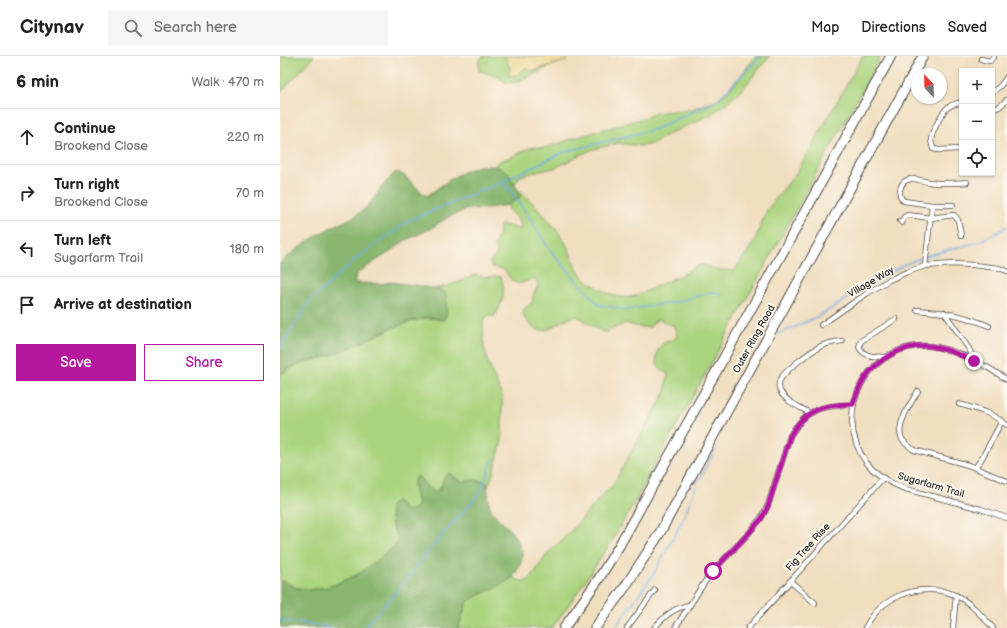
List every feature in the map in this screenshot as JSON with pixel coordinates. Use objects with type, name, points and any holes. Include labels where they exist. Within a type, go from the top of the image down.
[{"type":"highway","name":"Outer Ring Road","points":[[564,628],[620,546],[892,56]]},
{"type":"highway","name":"Outer Ring Road","points":[[595,628],[625,587],[658,536],[923,56]]},
{"type":"street","points":[[981,59],[990,61],[994,56]]},
{"type":"street","points":[[995,90],[1007,77]]},
{"type":"street","points":[[995,109],[1007,100]]},
{"type":"street","points":[[959,103],[955,104],[945,111],[935,129],[931,141],[933,149],[959,149]]},
{"type":"street","points":[[953,205],[932,206],[904,201],[899,196],[901,186],[904,182],[912,179],[944,183],[967,182]]},
{"type":"street","points":[[925,266],[932,206]]},
{"type":"street","points":[[900,221],[902,223],[904,217],[908,215],[930,218],[954,215],[958,220],[961,236]]},
{"type":"street","name":"Village Way","points":[[821,325],[889,280],[925,266],[967,264],[999,268],[1007,271]]},
{"type":"street","points":[[917,310],[944,312],[974,319],[989,326]]},
{"type":"street","points":[[944,312],[969,350],[974,361]]},
{"type":"street","points":[[886,357],[865,355],[859,347],[862,341],[896,319]]},
{"type":"street","points":[[810,413],[786,399],[780,390],[780,381],[785,373],[814,350],[823,345],[842,341]]},
{"type":"street","name":"Sugarfarm Trail","points":[[1007,380],[974,361],[946,349],[930,346],[906,349],[886,357],[870,370],[858,390],[853,404],[852,416],[852,428],[859,451],[865,461],[883,478],[902,488],[980,509],[1007,518]]},
{"type":"street","points":[[918,391],[900,425],[902,440],[914,450],[975,468],[1007,481]]},
{"type":"street","points":[[674,628],[713,571],[762,518],[768,506],[790,436],[796,426],[802,419],[819,408],[853,404]]},
{"type":"street","points":[[959,404],[984,411],[1007,425]]},
{"type":"street","points":[[975,468],[1002,421]]},
{"type":"street","name":"Fig Tree Rise","points":[[748,628],[883,478]]},
{"type":"street","points":[[790,581],[815,603]]},
{"type":"street","points":[[627,628],[655,590]]},
{"type":"street","points":[[865,628],[869,620],[887,602],[909,592],[921,590],[944,591],[956,595],[973,607],[993,628]]},
{"type":"street","points":[[953,628],[956,595]]},
{"type":"street","points":[[654,628],[668,614],[690,605]]},
{"type":"green space","points":[[280,56],[314,56],[280,93]]},
{"type":"green space","points":[[483,56],[505,56],[510,69],[508,74],[517,75],[525,68],[530,71],[555,64],[521,80],[510,83],[505,82],[495,75],[479,71],[479,61]]},
{"type":"green space","points":[[756,56],[770,56],[738,94],[710,115],[662,137],[657,141],[640,146],[618,143],[594,149],[554,168],[519,177],[514,185],[507,172],[494,166],[500,161],[529,148],[543,148],[552,146],[656,113],[692,109],[721,98],[732,87]]},
{"type":"green space","points":[[863,56],[881,56],[628,514],[572,600],[552,628],[458,628],[467,603],[471,599],[513,577],[522,581],[530,579],[548,553],[571,531],[608,489],[610,490],[666,391],[665,386],[668,374],[661,370],[657,363],[656,360],[658,350],[664,343],[677,336],[673,325],[665,323],[660,319],[656,320],[650,327],[639,327],[625,323],[605,333],[581,318],[575,316],[545,330],[538,330],[531,326],[524,317],[523,311],[532,303],[534,293],[538,286],[537,280],[534,278],[516,283],[504,269],[492,267],[490,263],[496,254],[494,246],[501,225],[506,225],[517,229],[521,228],[520,221],[509,209],[508,205],[520,197],[520,191],[524,194],[543,213],[560,234],[567,246],[575,266],[582,276],[601,290],[613,295],[620,297],[632,297],[684,274],[700,265],[733,272],[754,242],[767,210],[797,172]]},
{"type":"green space","points":[[479,166],[495,167],[506,171],[519,191],[520,197],[508,205],[468,209],[448,217],[430,229],[404,241],[393,250],[360,271],[355,277],[355,281],[357,283],[382,284],[390,282],[440,290],[444,292],[446,296],[446,317],[443,320],[425,318],[401,325],[345,350],[292,367],[280,375],[280,263],[315,237],[359,213],[367,206],[395,173],[402,174],[427,196],[449,180],[463,172]]},
{"type":"green space","points":[[476,275],[501,277],[503,288],[502,301],[495,316],[485,317],[483,323],[484,348],[487,354],[485,356],[499,388],[502,399],[502,441],[488,487],[486,482],[474,480],[462,482],[450,473],[445,476],[440,489],[434,492],[429,489],[419,477],[413,485],[418,502],[415,509],[405,511],[397,501],[390,507],[392,525],[398,538],[397,544],[383,556],[357,575],[329,587],[309,590],[297,588],[280,580],[280,375],[292,367],[345,350],[401,325],[427,318],[443,320],[440,290],[436,288],[448,286]]},
{"type":"green space","points":[[448,473],[462,482],[474,480],[486,482],[491,509],[511,531],[521,547],[522,552],[520,565],[512,578],[498,587],[471,599],[467,603],[458,628],[285,628],[280,626],[280,580],[297,588],[309,590],[329,587],[357,575],[397,544],[398,538],[392,525],[390,507],[397,501],[405,511],[416,508],[417,502],[414,480],[416,477],[419,477],[429,489],[434,492],[440,489],[445,476]]},
{"type":"sand","points":[[505,56],[569,56],[567,61],[530,71],[525,68],[517,75],[509,76],[508,74],[510,69]]},
{"type":"waterway","points":[[280,349],[309,302],[357,258],[410,220],[497,184],[564,152],[655,129],[716,101],[761,56]]},
{"type":"waterway","points":[[503,183],[519,202],[550,250],[599,305],[626,310],[676,302],[713,292],[722,295]]},
{"type":"waterway","points":[[779,334],[819,316],[903,265],[926,256],[978,242],[1007,226]]},
{"type":"waterway","points":[[615,628],[653,575],[683,519],[697,484],[716,448]]},
{"type":"waterway","points":[[364,628],[404,583],[425,555],[480,493],[493,459]]},
{"type":"waterway","points":[[280,619],[283,621],[335,628]]},
{"type":"route","points":[[713,571],[762,518],[768,506],[790,436],[802,419],[819,408],[853,404],[858,390],[870,370],[886,357],[894,353],[906,349],[930,346],[946,349],[974,361]]}]
